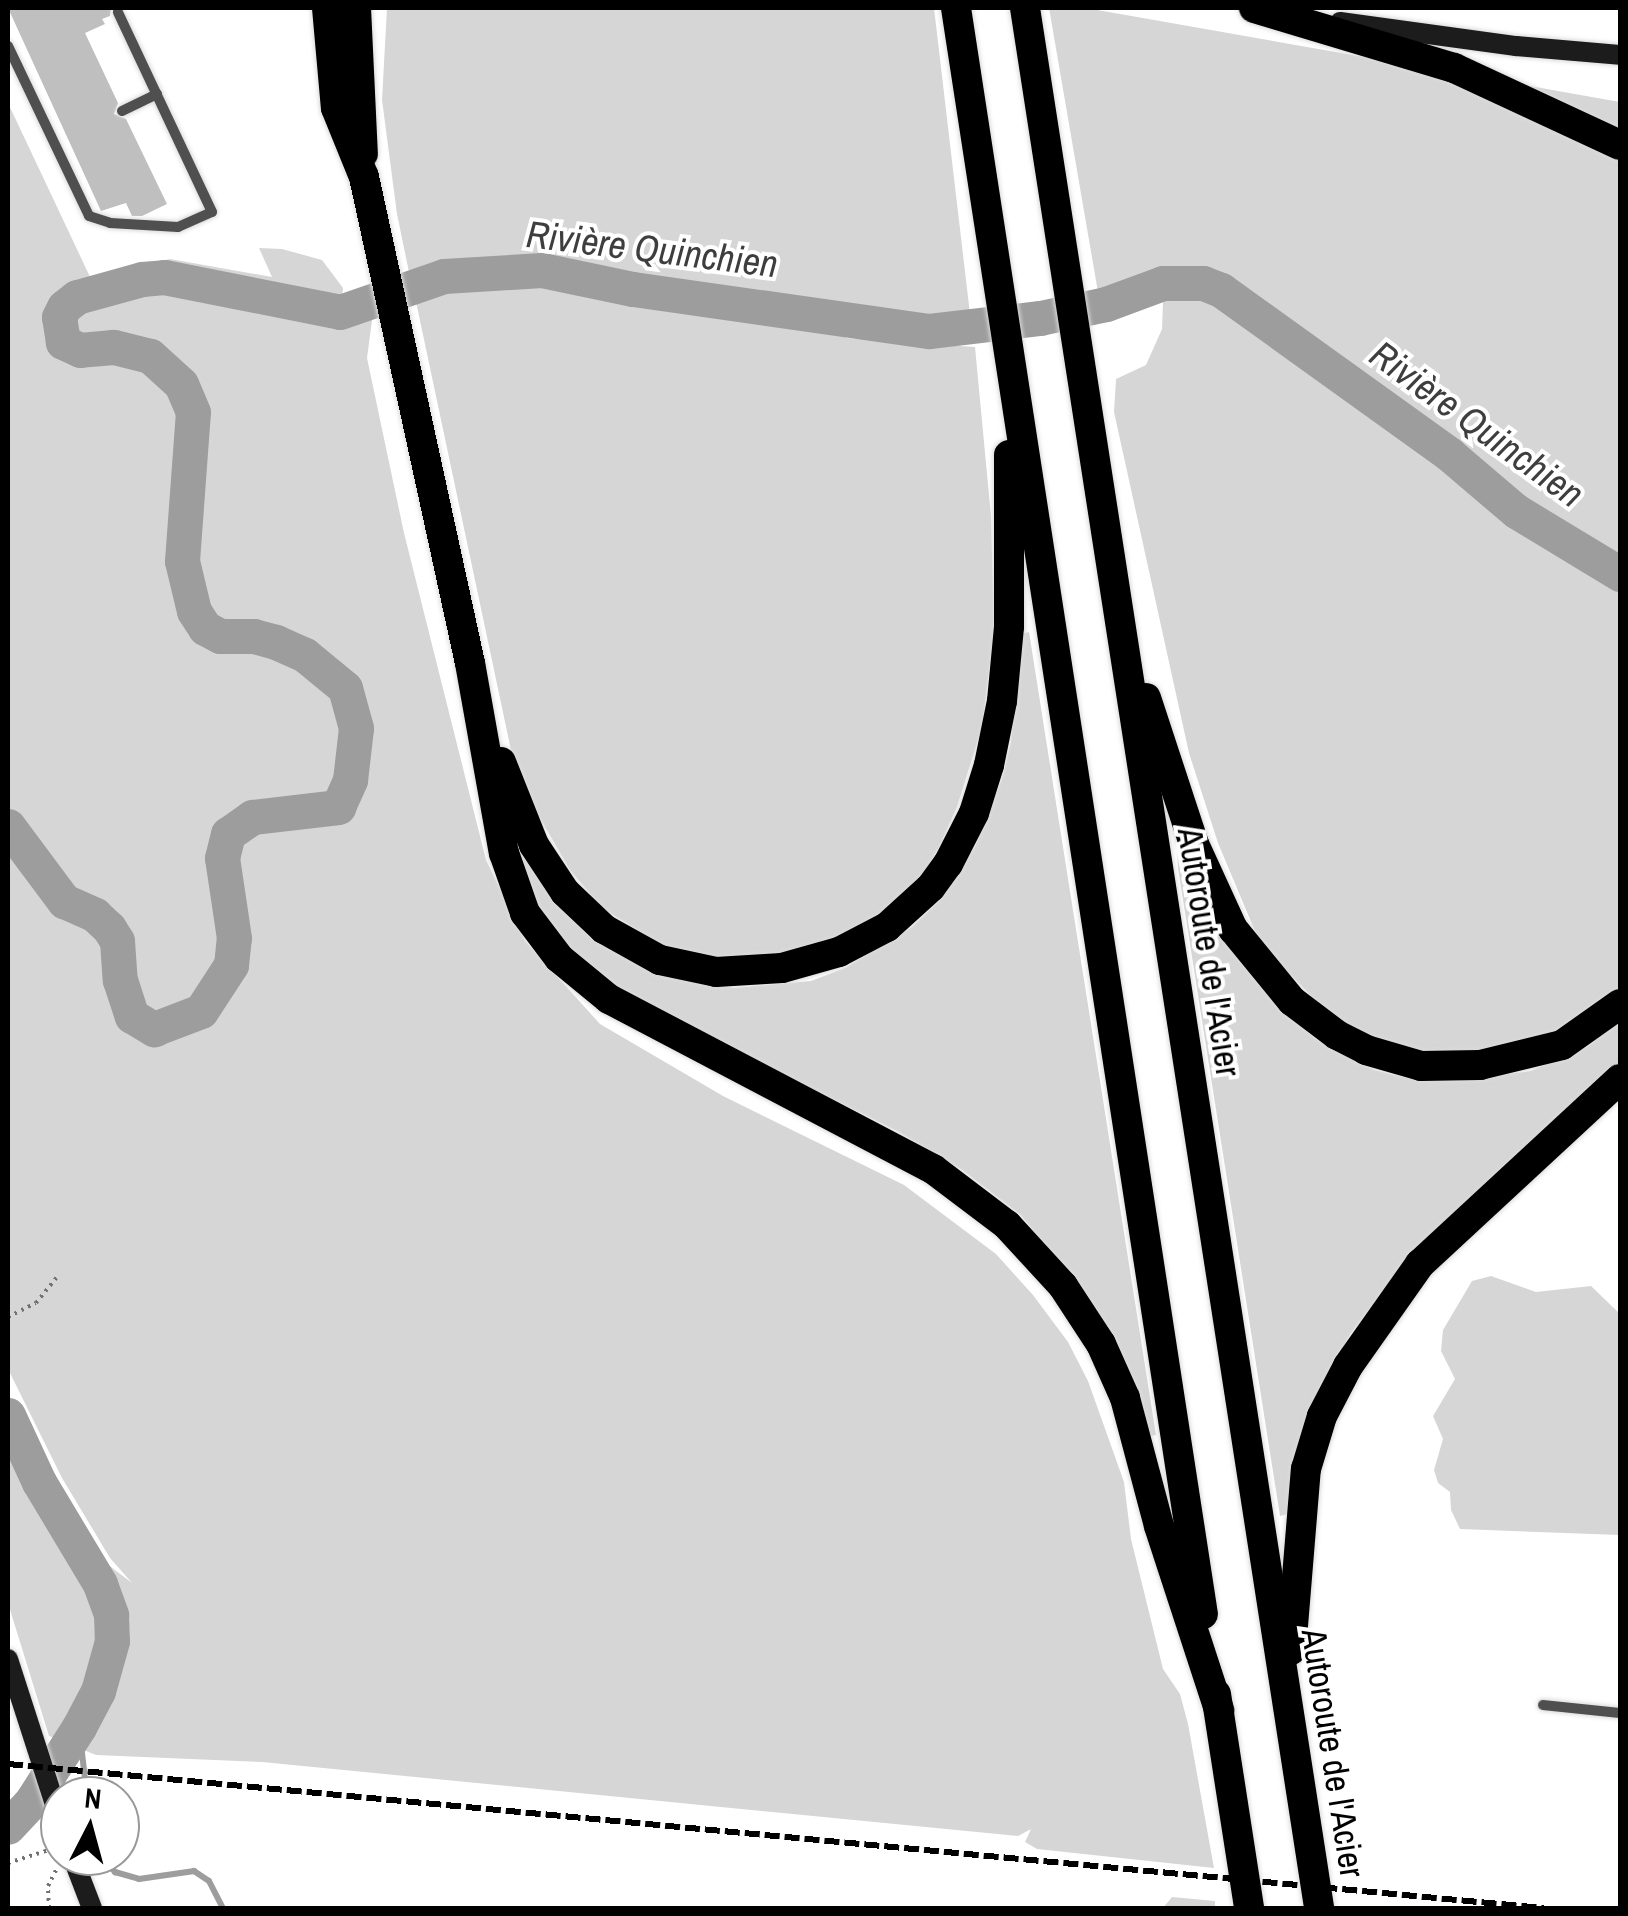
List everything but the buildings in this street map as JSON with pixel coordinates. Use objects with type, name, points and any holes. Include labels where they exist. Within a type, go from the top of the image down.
[{"type":"highway","points":[[324,8],[336,108],[364,178],[470,663],[496,815],[514,887],[525,913],[559,958],[621,1006],[933,1169],[1007,1225],[1063,1286],[1101,1344],[1125,1398],[1159,1526],[1218,1710]]},
{"type":"highway","points":[[356,8],[364,178]]},
{"type":"highway","points":[[956,8],[1249,1908]]},
{"type":"highway","name":"Autoroute de l'Acier","points":[[1025,8],[1319,1908]]},
{"type":"highway","points":[[1255,8],[1345,32],[1494,84],[1620,145]]},
{"type":"highway","points":[[470,663],[511,792],[534,845],[565,892],[604,929],[660,960],[716,972],[809,963],[863,941],[913,905],[948,864],[968,826],[989,766],[1002,701],[1009,627],[1008,349]]},
{"type":"highway","points":[[1118,614],[1194,844],[1219,902],[1250,952],[1305,1012],[1366,1050],[1407,1063],[1448,1067],[1535,1055],[1588,1031],[1620,1004]]},
{"type":"highway","points":[[1288,1708],[1306,1469],[1336,1388],[1359,1347],[1420,1264],[1620,1080]]},
{"type":"main road","points":[[1255,8],[1516,46],[1620,55]]},
{"type":"main road","points":[[8,1659],[47,1776]]},
{"type":"main road","points":[[78,1876],[92,1908]]},
{"type":"lane","points":[[8,46],[89,216],[95,221],[168,229],[212,212],[118,12]]},
{"type":"lane","points":[[122,111],[157,94]]},
{"type":"lane","points":[[1543,1705],[1620,1713]]},
{"type":"path","points":[[8,1317],[36,1303],[58,1277]]},
{"type":"path","points":[[8,1863],[40,1858]]},
{"type":"path","points":[[49,1908],[51,1876]]},
{"type":"shaded area","points":[[387,8],[934,8],[970,314],[937,321],[867,313],[846,338],[975,347],[991,516],[994,630],[982,727],[957,807],[939,847],[920,878],[890,908],[830,942],[779,956],[704,958],[669,949],[602,908],[570,870],[537,813],[512,755],[415,297],[451,282],[514,290],[502,265],[410,277],[382,100]]},
{"type":"shaded area","points":[[1049,8],[1086,8],[1620,102],[1620,987],[1568,1026],[1522,1045],[1462,1055],[1414,1053],[1362,1034],[1323,1008],[1260,943],[1218,843],[1189,753],[1114,412],[1116,379],[1146,365],[1162,329],[1164,274],[1099,298]]},
{"type":"shaded area","points":[[8,103],[91,279],[170,259],[272,277],[259,248],[282,249],[322,260],[343,288],[339,322],[373,313],[367,358],[404,533],[486,860],[525,941],[600,1024],[723,1096],[904,1185],[996,1254],[1068,1342],[1088,1381],[1124,1482],[1131,1539],[1163,1669],[1180,1694],[1188,1724],[1214,1868],[1037,1849],[1025,1842],[1031,1829],[1018,1836],[262,1762],[96,1755],[49,1736],[8,1603],[8,1453],[60,1528],[132,1583],[110,1558],[62,1478],[8,1369]]},
{"type":"shaded area","points":[[1029,632],[1156,1435],[1150,1436],[1079,1288],[1021,1215],[961,1169],[899,1132],[674,1019],[593,973],[545,921],[517,856],[525,854],[597,941],[665,977],[734,988],[811,981],[845,968],[912,927],[939,901],[975,847],[1002,779],[1011,742],[1021,634]]},
{"type":"shaded area","points":[[1184,846],[1228,941],[1253,978],[1283,1013],[1317,1040],[1374,1070],[1406,1078],[1452,1081],[1531,1071],[1587,1047],[1620,1020],[1620,1066],[1410,1256],[1350,1334],[1328,1375],[1288,1514],[1280,1516],[1178,868],[1177,847]]},
{"type":"shaded area","points":[[1491,1276],[1536,1292],[1591,1286],[1620,1314],[1620,1535],[1460,1529],[1451,1510],[1450,1492],[1438,1483],[1434,1470],[1443,1439],[1433,1416],[1455,1379],[1441,1351],[1443,1330],[1472,1281]]},
{"type":"shaded area","points":[[1172,1897],[1215,1901],[1215,1908],[1163,1908]]},
{"type":"waterway","name":"Rivière Quinchien","points":[[8,826],[64,901],[95,915],[109,928],[117,941],[120,980],[132,1016],[154,1029],[201,1011],[231,965],[234,938],[222,858],[228,834],[252,817],[338,807],[350,780],[356,728],[345,688],[305,655],[254,636],[220,636],[205,628],[194,611],[182,561],[193,412],[181,384],[150,356],[113,347],[80,350],[63,342],[59,317],[64,307],[77,297],[142,279],[164,277],[340,312],[444,276],[542,270],[633,289],[929,331],[1040,318],[1106,304],[1163,283],[1203,283],[1221,290],[1449,454],[1516,511],[1620,574]]},
{"type":"waterway","name":"Rivière Quinchien","points":[[8,1415],[39,1482],[100,1584],[111,1615],[112,1641],[98,1691],[79,1727],[31,1802],[8,1827]]},
{"type":"waterway","points":[[79,1727],[85,1776]]},
{"type":"waterway","points":[[129,1876],[139,1879],[194,1871],[209,1881],[223,1908]]},
{"type":"railway","points":[[8,1764],[1544,1908]]}]
